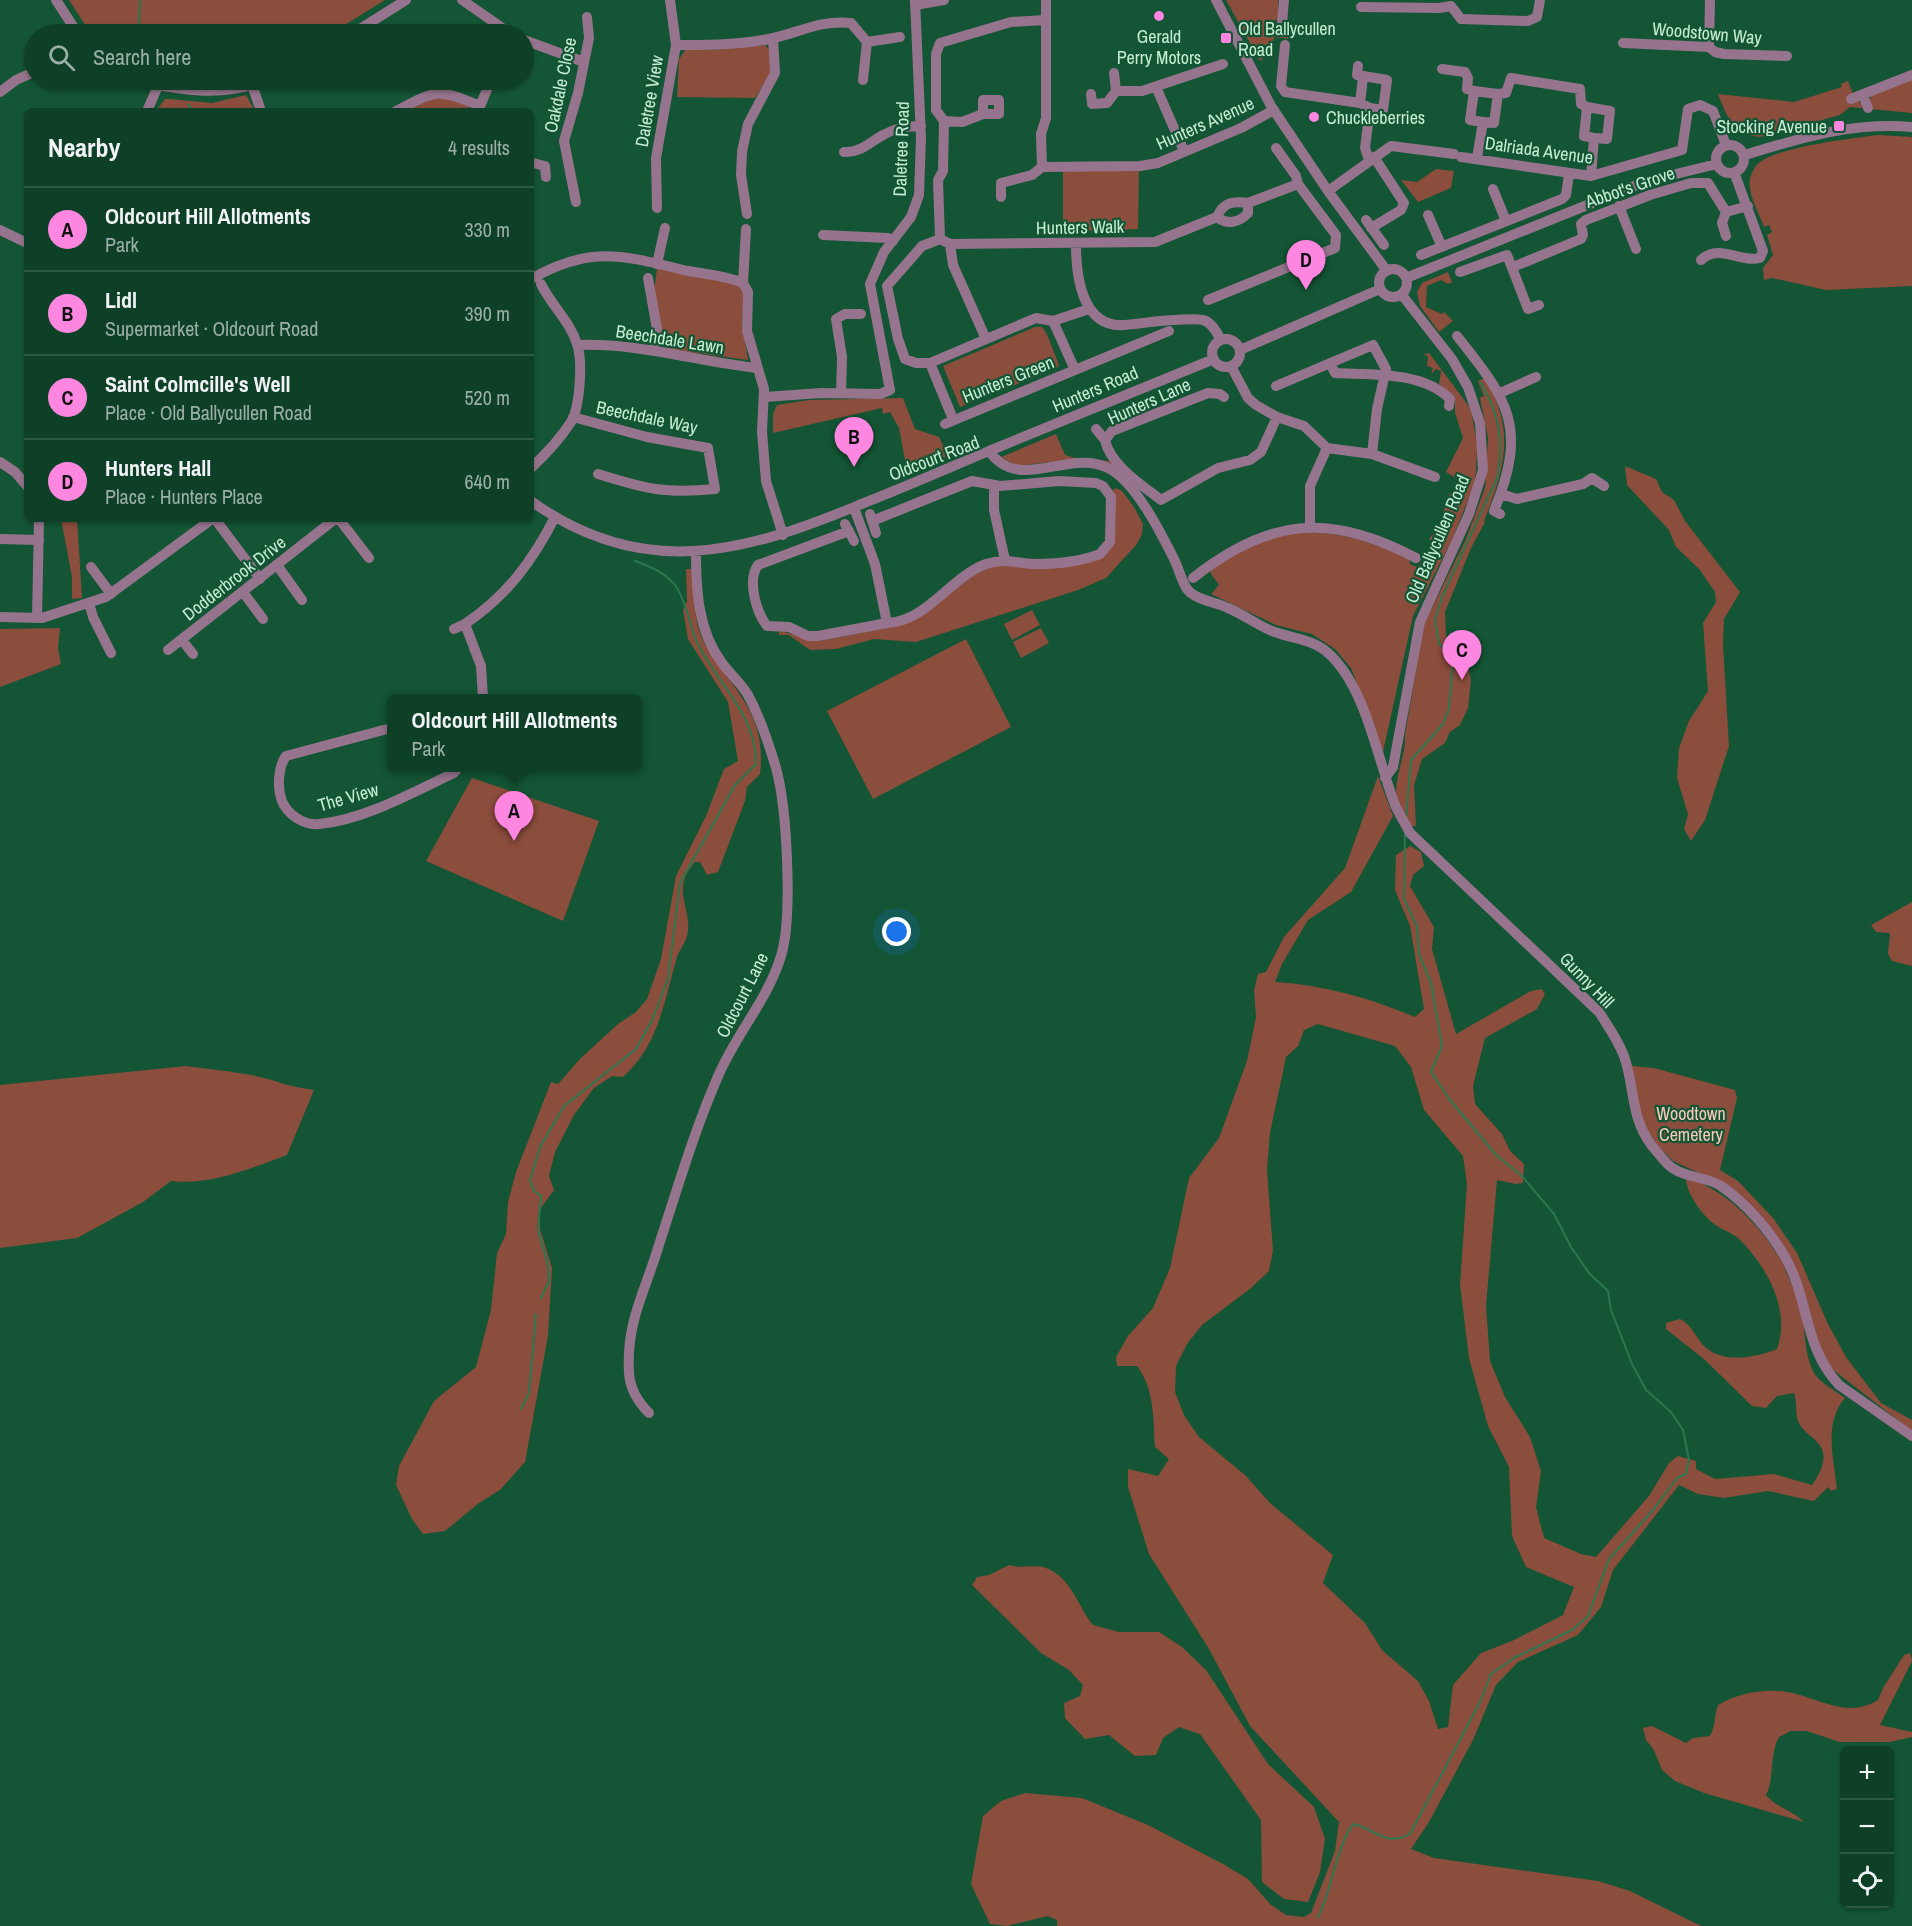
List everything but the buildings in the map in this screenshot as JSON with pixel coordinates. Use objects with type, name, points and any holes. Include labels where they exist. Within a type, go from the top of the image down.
[{"type":"street","points":[[56,0],[72,24]]},
{"type":"street","points":[[368,24],[406,0]]},
{"type":"street","points":[[462,0],[495,24]]},
{"type":"street","name":"Daletree View","points":[[657,208],[656,158],[676,45],[670,0]]},
{"type":"street","points":[[915,2],[944,0]]},
{"type":"street","points":[[1042,167],[1041,134],[1047,118],[1046,0]]},
{"type":"street","points":[[1215,0],[1274,111],[1328,191],[1388,271]]},
{"type":"street","points":[[1282,23],[1284,0]]},
{"type":"street","points":[[1361,7],[1439,8],[1450,3],[1461,19],[1534,21],[1540,11],[1540,0]]},
{"type":"street","points":[[1709,46],[1710,0]]},
{"type":"street","name":"Daletree Road","points":[[841,393],[888,392],[891,387],[870,284],[876,267],[892,241],[911,217],[919,195],[921,126],[915,2]]},
{"type":"street","name":"Oakdale Close","points":[[576,202],[564,141],[589,38],[587,17]]},
{"type":"street","points":[[986,339],[952,265],[945,241],[938,180],[943,171],[944,121],[936,111],[936,54],[940,43],[1011,22],[1045,20]]},
{"type":"street","points":[[676,45],[742,44],[773,38],[806,26],[836,21],[851,23],[867,42],[863,80]]},
{"type":"street","points":[[747,214],[741,175],[742,152],[748,124],[775,73],[773,38]]},
{"type":"street","points":[[867,42],[900,38]]},
{"type":"street","name":"Woodstown Way","points":[[1623,43],[1709,46],[1715,52],[1724,54],[1787,56]]},
{"type":"street","points":[[534,44],[584,62]]},
{"type":"street","points":[[1285,45],[1281,86],[1285,92],[1383,110],[1387,80],[1357,75],[1358,66]]},
{"type":"street","points":[[1116,91],[1142,91],[1223,64]]},
{"type":"street","points":[[1443,69],[1465,72],[1468,78],[1467,89],[1474,91],[1506,93],[1511,78],[1575,86],[1580,89],[1581,104],[1610,111],[1607,139],[1584,136],[1587,107]]},
{"type":"street","points":[[1091,94],[1092,104],[1107,103],[1116,91],[1114,73]]},
{"type":"street","points":[[1851,99],[1912,75]]},
{"type":"street","points":[[0,92],[24,76]]},
{"type":"street","points":[[1364,77],[1365,148],[1404,202],[1401,210],[1368,224],[1384,245]]},
{"type":"street","points":[[1156,87],[1184,151]]},
{"type":"street","points":[[148,108],[156,90]]},
{"type":"street","points":[[196,90],[215,92],[227,90]]},
{"type":"street","points":[[253,90],[260,108]]},
{"type":"street","points":[[402,108],[429,93],[439,92],[479,108],[487,90]]},
{"type":"street","points":[[1474,91],[1470,120],[1483,122],[1494,123],[1498,94]]},
{"type":"street","points":[[1863,95],[1868,108]]},
{"type":"street","name":"Dalriada Avenue","points":[[1328,191],[1391,146],[1458,155],[1485,162],[1592,176],[1682,150],[1688,110],[1692,106],[1707,106],[1713,111],[1726,145]]},
{"type":"street","name":"Hunters Avenue","points":[[1001,197],[1001,183],[1032,175],[1042,167],[1140,166],[1163,161],[1241,128],[1274,111]]},
{"type":"street","points":[[944,121],[962,122],[983,114]]},
{"type":"street","points":[[1477,159],[1483,122]]},
{"type":"street","points":[[844,152],[851,152],[868,145],[884,134],[905,126],[921,126]]},
{"type":"street","points":[[1744,155],[1830,130],[1859,126],[1912,127]]},
{"type":"street","points":[[1592,176],[1594,138]]},
{"type":"street","points":[[1726,145],[1735,146],[1744,155],[1743,164],[1734,172],[1725,172],[1717,164],[1716,154],[1726,145]]},
{"type":"street","points":[[1208,300],[1335,248],[1336,236],[1298,184],[1296,176],[1276,148]]},
{"type":"street","name":"Oakdale Close","points":[[534,164],[545,172],[566,160]]},
{"type":"street","points":[[1406,278],[1647,181],[1717,164]]},
{"type":"street","points":[[1701,260],[1719,252],[1753,260],[1760,258],[1763,251],[1762,242],[1734,172]]},
{"type":"street","points":[[1421,255],[1562,199],[1566,195],[1569,174]]},
{"type":"street","name":"Abbot's Grove","points":[[1513,267],[1578,240],[1583,235],[1581,224],[1584,221],[1618,206],[1682,186],[1706,182],[1713,187],[1722,209],[1726,212]]},
{"type":"street","name":"Hunters Walk","points":[[945,241],[1076,245],[1155,242],[1216,217],[1221,208],[1230,202],[1248,203],[1298,184]]},
{"type":"street","points":[[1493,189],[1506,221]]},
{"type":"street","name":"Hunters Walk","points":[[1216,217],[1223,222],[1235,222],[1248,213],[1248,203]]},
{"type":"street","points":[[1618,206],[1634,250],[1648,244]]},
{"type":"street","points":[[1726,236],[1722,223],[1726,212],[1748,206]]},
{"type":"street","points":[[1428,215],[1442,247]]},
{"type":"street","points":[[657,264],[664,228]]},
{"type":"street","points":[[747,229],[743,283],[748,292],[747,331],[765,397],[762,432],[766,481],[783,535]]},
{"type":"street","points":[[0,230],[24,242]]},
{"type":"street","points":[[823,235],[888,238],[892,241]]},
{"type":"street","points":[[945,241],[922,246],[887,286],[900,350],[905,359],[916,363],[930,363],[1036,318],[1053,321],[1089,309]]},
{"type":"street","points":[[1076,245],[1075,271],[1089,309],[1101,321],[1123,326],[1156,320],[1204,320],[1213,326],[1221,340]]},
{"type":"street","points":[[1460,272],[1504,254],[1509,256],[1525,310],[1539,305]]},
{"type":"street","points":[[534,465],[546,454],[573,417],[579,385],[578,345],[564,316],[536,282],[564,262],[588,257],[619,256],[743,283]]},
{"type":"street","points":[[1397,270],[1406,278],[1407,285],[1402,295],[1390,297],[1380,289],[1381,277],[1388,271],[1397,270]]},
{"type":"street","points":[[648,278],[657,329],[654,349]]},
{"type":"street","points":[[1240,350],[1380,289]]},
{"type":"street","name":"Old Ballycullen Road","points":[[1384,774],[1393,767],[1420,622],[1480,485],[1483,455],[1476,375],[1402,295]]},
{"type":"street","points":[[765,397],[841,393],[842,357],[836,319],[845,314],[861,314]]},
{"type":"street","name":"Hunters Green","points":[[1053,321],[1075,370]]},
{"type":"street","name":"Hunters Green","points":[[930,363],[949,422],[1169,331]]},
{"type":"street","points":[[1457,336],[1476,375],[1500,393],[1509,421],[1510,446],[1501,494],[1494,511],[1500,514]]},
{"type":"street","points":[[1221,340],[1235,342],[1240,350],[1238,362],[1231,366],[1223,366],[1214,360],[1214,346],[1221,340]]},
{"type":"street","name":"Beechdale Lawn","points":[[578,345],[615,345],[654,349],[703,362],[757,368]]},
{"type":"street","points":[[1276,386],[1373,345],[1386,369],[1386,375],[1377,409],[1372,454]]},
{"type":"street","name":"Hunters Road","points":[[989,451],[1214,360]]},
{"type":"street","points":[[1330,363],[1335,373],[1386,375],[1434,382],[1450,399],[1449,406]]},
{"type":"street","points":[[1231,366],[1248,398],[1277,417],[1304,426],[1327,448],[1372,454],[1435,477]]},
{"type":"street","points":[[1500,393],[1536,377]]},
{"type":"street","name":"Hunters Lane","points":[[1224,397],[1220,394],[1208,393],[1112,431],[1105,440],[1106,447],[1123,468],[1161,500],[1218,468],[1250,460],[1261,452],[1277,417]]},
{"type":"street","name":"Beechdale Way","points":[[573,417],[647,436],[708,448],[715,489],[654,491],[598,474]]},
{"type":"street","points":[[1096,429],[1105,440]]},
{"type":"street","points":[[1310,526],[1310,486],[1327,448]]},
{"type":"street","name":"Oldcourt Road","points":[[534,503],[555,517],[587,532],[624,544],[653,550],[696,552],[747,545],[783,535],[854,508],[989,451],[1003,466],[1016,471],[1084,464],[1108,467],[1122,479],[1158,530],[1188,590],[1196,596],[1240,613],[1270,630],[1327,652],[1348,678],[1360,703],[1384,774]]},
{"type":"street","points":[[0,462],[15,472],[24,482]]},
{"type":"street","points":[[1501,494],[1517,499],[1582,484],[1592,478],[1604,486]]},
{"type":"street","points":[[849,532],[758,565],[753,572],[753,584],[766,626],[789,627],[808,636],[818,636],[901,621],[916,614],[967,574],[985,565],[1005,560],[1035,564],[1100,554],[1110,542],[1111,497],[1103,486],[1096,483],[1059,481],[1020,486],[994,486],[972,481],[871,517],[876,533]]},
{"type":"street","points":[[994,486],[994,510],[1005,560]]},
{"type":"street","points":[[854,508],[875,564],[887,623]]},
{"type":"street","points":[[454,629],[485,609],[518,578],[533,559],[555,517]]},
{"type":"street","points":[[37,618],[39,522]]},
{"type":"street","points":[[0,617],[37,618],[111,594],[210,522]]},
{"type":"street","points":[[216,522],[260,579]]},
{"type":"street","name":"Dodderbrook Drive","points":[[168,650],[333,522]]},
{"type":"street","points":[[339,522],[369,558]]},
{"type":"street","points":[[1193,578],[1214,561],[1249,541],[1269,533],[1310,526],[1361,533],[1416,558]]},
{"type":"street","points":[[0,539],[39,540]]},
{"type":"street","name":"Oldcourt Lane","points":[[649,1413],[639,1403],[629,1375],[632,1325],[640,1295],[657,1251],[684,1162],[719,1072],[772,981],[785,940],[787,884],[776,769],[748,695],[722,663],[705,633],[697,583],[696,552]]},
{"type":"street","points":[[277,566],[302,600]]},
{"type":"street","points":[[91,567],[111,594]]},
{"type":"street","points":[[243,592],[263,619]]},
{"type":"street","points":[[89,603],[93,617],[111,653]]},
{"type":"street","points":[[465,624],[481,666],[483,694]]},
{"type":"street","name":"Dodderbrook Drive","points":[[182,640],[193,654]]},
{"type":"street","name":"The View","points":[[387,729],[286,756],[279,779],[279,794],[284,806],[294,817],[318,825],[374,809],[455,772]]},
{"type":"street","name":"Gunny Hill","points":[[1384,774],[1401,817],[1410,832],[1599,1012],[1625,1057],[1632,1103],[1642,1129],[1656,1152],[1674,1170],[1722,1187],[1763,1223],[1786,1258],[1803,1299],[1814,1350],[1829,1374],[1839,1385],[1912,1436]]},
{"type":"green space","points":[[69,0],[385,0],[346,24],[85,24]]},
{"type":"green space","points":[[1226,0],[1278,0],[1279,18],[1274,21],[1274,28],[1290,29],[1290,39],[1274,37],[1272,49],[1260,61]]},
{"type":"green space","points":[[765,45],[770,51],[770,74],[755,98],[677,97],[679,59],[686,49],[714,50]]},
{"type":"green space","points":[[1912,79],[1912,113],[1850,107],[1840,115],[1760,137],[1743,132],[1732,123],[1718,94],[1794,102],[1842,87],[1841,84],[1848,81],[1853,94],[1861,104],[1870,101],[1871,95]]},
{"type":"green space","points":[[246,95],[253,108],[158,108],[165,99],[212,103]]},
{"type":"green space","points":[[451,98],[469,107],[411,108],[427,99]]},
{"type":"green space","points":[[1880,135],[1912,137],[1912,286],[1826,290],[1772,278],[1764,280],[1763,268],[1773,255],[1767,235],[1772,232],[1769,225],[1764,227],[1750,190],[1750,179],[1756,166],[1768,158],[1798,148]]},
{"type":"green space","points":[[1436,169],[1454,171],[1451,188],[1418,202],[1401,180],[1417,182]]},
{"type":"green space","points":[[1063,170],[1139,170],[1138,229],[1063,232]]},
{"type":"green space","points":[[657,268],[740,284],[744,290],[742,322],[748,360],[667,349],[661,344],[659,319],[651,288],[655,285]]},
{"type":"green space","points":[[1448,272],[1452,282],[1448,284],[1441,280],[1427,286],[1426,307],[1442,314],[1444,312],[1453,321],[1439,332],[1420,306],[1417,292],[1422,283]]},
{"type":"green space","points":[[1035,327],[1042,327],[1046,332],[1059,365],[1057,368],[960,407],[943,366]]},
{"type":"green space","points":[[1429,353],[1471,409],[1477,444],[1476,473],[1473,487],[1452,540],[1413,616],[1383,752],[1351,668],[1335,649],[1312,634],[1276,625],[1211,594],[1219,585],[1211,574],[1211,568],[1260,541],[1299,533],[1336,534],[1354,538],[1408,558],[1411,565],[1418,567],[1435,543],[1429,539],[1437,529],[1450,493],[1452,494],[1459,480],[1446,472],[1463,438],[1455,413],[1455,397],[1439,384],[1441,371],[1436,369],[1431,374],[1433,368],[1427,366],[1428,356],[1423,355]]},
{"type":"green space","points":[[1485,378],[1501,415],[1504,432],[1502,466],[1485,522],[1471,548],[1445,612],[1446,636],[1451,648],[1467,663],[1471,680],[1468,708],[1460,725],[1450,732],[1445,743],[1422,759],[1414,785],[1416,826],[1410,826],[1397,800],[1396,784],[1404,750],[1424,624],[1466,539],[1485,488],[1488,438],[1480,398],[1484,396],[1478,381]]},
{"type":"green space","points":[[903,398],[915,429],[939,437],[948,456],[907,471],[899,428],[890,412],[883,414],[882,408],[773,433],[773,414],[777,405],[809,400]]},
{"type":"green space","points":[[1056,434],[1065,455],[1078,459],[1111,461],[1118,469],[1069,460],[1016,466],[1001,457]]},
{"type":"green space","points":[[1625,466],[1656,479],[1662,492],[1674,500],[1685,521],[1740,592],[1724,619],[1723,644],[1729,746],[1705,820],[1691,841],[1684,829],[1688,814],[1677,778],[1679,748],[1689,721],[1708,691],[1703,623],[1716,602],[1715,592],[1700,570],[1676,547],[1669,530],[1627,485]]},
{"type":"green space","points":[[1116,488],[1122,491],[1134,507],[1143,524],[1142,534],[1137,544],[1106,578],[1078,590],[916,642],[874,639],[836,649],[810,650],[789,635],[779,635],[779,631],[820,641],[905,624],[968,578],[995,565],[1104,555],[1113,490]]},
{"type":"green space","points":[[62,522],[77,522],[82,598],[72,599],[72,577]]},
{"type":"green space","points":[[686,569],[692,569],[695,609],[706,646],[746,704],[753,719],[761,753],[760,774],[747,787],[745,801],[718,872],[707,875],[700,862],[695,862],[687,872],[683,891],[688,917],[687,936],[677,957],[659,1022],[645,1051],[623,1077],[612,1076],[594,1088],[574,1115],[555,1152],[549,1176],[554,1190],[540,1209],[540,1229],[552,1268],[548,1336],[525,1462],[500,1490],[479,1503],[445,1531],[423,1534],[412,1519],[396,1485],[399,1466],[434,1401],[476,1367],[491,1310],[497,1253],[506,1234],[508,1202],[516,1172],[551,1082],[558,1084],[580,1059],[618,1024],[636,1012],[647,999],[661,959],[676,876],[706,816],[724,769],[738,761],[728,702],[688,639],[683,610],[687,601]]},
{"type":"green space","points":[[1032,610],[1040,625],[1012,640],[1004,624]]},
{"type":"green space","points":[[60,628],[58,648],[61,664],[0,687],[0,629]]},
{"type":"green space","points":[[1041,628],[1049,643],[1021,658],[1013,642]]},
{"type":"green space","points":[[966,639],[1011,727],[873,799],[827,711]]},
{"type":"green space","points":[[1378,776],[1393,816],[1351,892],[1308,920],[1282,964],[1275,982],[1346,993],[1415,1017],[1424,1009],[1410,926],[1395,890],[1396,855],[1410,846],[1421,852],[1424,866],[1413,875],[1410,886],[1434,927],[1432,949],[1456,1034],[1531,991],[1542,989],[1545,994],[1537,1009],[1485,1038],[1473,1086],[1475,1104],[1502,1134],[1510,1151],[1524,1164],[1523,1183],[1497,1180],[1486,1306],[1490,1361],[1505,1397],[1530,1437],[1541,1471],[1536,1507],[1544,1538],[1581,1554],[1596,1557],[1649,1496],[1669,1463],[1678,1456],[1696,1461],[1696,1469],[1715,1479],[1774,1474],[1812,1485],[1823,1464],[1821,1447],[1800,1425],[1794,1393],[1777,1396],[1766,1408],[1752,1406],[1705,1360],[1666,1329],[1666,1323],[1680,1319],[1709,1350],[1733,1358],[1752,1356],[1777,1349],[1781,1334],[1778,1304],[1767,1275],[1749,1249],[1738,1238],[1705,1216],[1692,1197],[1686,1178],[1717,1192],[1731,1202],[1768,1241],[1786,1269],[1793,1285],[1803,1320],[1808,1357],[1813,1371],[1823,1383],[1845,1398],[1838,1408],[1832,1430],[1832,1454],[1837,1489],[1831,1491],[1828,1487],[1814,1501],[1768,1491],[1724,1498],[1698,1494],[1679,1485],[1613,1570],[1601,1607],[1578,1635],[1518,1662],[1496,1685],[1473,1740],[1429,1822],[1411,1849],[1434,1858],[1598,1881],[1630,1891],[1701,1926],[1057,1926],[1057,1920],[1048,1916],[1007,1926],[990,1924],[971,1884],[983,1816],[1001,1801],[1025,1793],[1082,1798],[1148,1825],[1248,1879],[1270,1904],[1286,1915],[1304,1917],[1311,1913],[1335,1851],[1339,1822],[1250,1726],[1209,1649],[1149,1554],[1128,1487],[1128,1469],[1158,1476],[1169,1459],[1155,1447],[1152,1405],[1143,1375],[1137,1366],[1117,1366],[1116,1357],[1128,1336],[1153,1308],[1170,1268],[1189,1178],[1219,1138],[1247,1061],[1256,1017],[1254,990],[1258,974],[1266,972],[1284,937],[1345,868]],"holes":[[[1318,1024],[1395,1046],[1411,1067],[1424,1110],[1463,1156],[1467,1184],[1460,1284],[1469,1358],[1488,1426],[1509,1467],[1512,1536],[1526,1567],[1574,1587],[1563,1615],[1512,1641],[1481,1653],[1453,1685],[1448,1727],[1438,1729],[1429,1701],[1418,1681],[1382,1650],[1365,1623],[1323,1583],[1333,1555],[1271,1504],[1245,1475],[1199,1437],[1184,1415],[1175,1392],[1176,1366],[1187,1344],[1202,1325],[1251,1288],[1269,1271],[1273,1251],[1267,1170],[1270,1133],[1286,1057],[1298,1046],[1304,1030]]]},
{"type":"green space","points":[[472,778],[599,821],[563,921],[426,861]]},
{"type":"green space","points":[[1912,902],[1912,966],[1892,961],[1888,954],[1890,933],[1876,932],[1871,925]]},
{"type":"green space","points":[[186,1066],[251,1075],[314,1090],[287,1155],[215,1178],[200,1181],[171,1181],[143,1202],[77,1238],[0,1248],[0,1085]]},
{"type":"green space","name":"Woodtown Cemetery","points":[[1632,1066],[1654,1068],[1735,1090],[1737,1098],[1720,1170],[1738,1181],[1773,1218],[1797,1253],[1828,1324],[1846,1357],[1881,1403],[1912,1420],[1912,1431],[1832,1369],[1822,1355],[1764,1220],[1699,1173],[1673,1161],[1658,1146],[1646,1128],[1633,1092]]},
{"type":"green space","points":[[1009,1565],[1046,1568],[1055,1573],[1068,1586],[1093,1625],[1119,1632],[1159,1632],[1182,1647],[1206,1670],[1268,1764],[1314,1807],[1325,1839],[1320,1872],[1308,1902],[1284,1899],[1262,1882],[1261,1820],[1200,1734],[1179,1727],[1163,1738],[1156,1755],[1135,1756],[1109,1735],[1085,1739],[1065,1718],[1064,1703],[1080,1696],[1083,1685],[1069,1670],[1041,1653],[972,1585],[977,1577],[989,1575]]},
{"type":"green space","points":[[1910,1653],[1912,1661],[1880,1725],[1912,1732],[1912,1737],[1890,1742],[1840,1742],[1807,1731],[1791,1731],[1779,1737],[1774,1751],[1766,1795],[1804,1822],[1704,1793],[1675,1781],[1662,1770],[1654,1750],[1646,1740],[1643,1728],[1652,1726],[1686,1743],[1693,1738],[1710,1736],[1718,1705],[1731,1698],[1753,1692],[1789,1692],[1839,1707],[1865,1706],[1878,1700],[1904,1655]]},
{"type":"waterway","points":[[139,24],[140,0]]},
{"type":"waterway","points":[[188,104],[191,108]]},
{"type":"waterway","points":[[1406,817],[1411,760],[1443,724],[1449,709],[1453,660],[1439,643],[1435,620],[1442,597],[1497,478],[1500,452],[1499,429],[1481,383]]},
{"type":"waterway","points":[[541,1298],[549,1281],[548,1265],[538,1230],[541,1196],[534,1191],[530,1181],[540,1147],[564,1106],[636,1049],[652,1020],[668,979],[680,883],[735,785],[756,764],[750,729],[734,699],[696,640],[677,588],[664,574],[635,561]]},
{"type":"waterway","points":[[1318,1917],[1348,1831],[1354,1824],[1388,1838],[1402,1838],[1410,1834],[1480,1702],[1491,1674],[1514,1658],[1572,1630],[1588,1616],[1609,1559],[1653,1510],[1677,1478],[1686,1474],[1689,1460],[1683,1430],[1671,1412],[1646,1390],[1632,1364],[1611,1310],[1608,1291],[1589,1273],[1571,1247],[1554,1214],[1521,1175],[1496,1155],[1450,1100],[1431,1072],[1442,1046],[1431,983],[1419,954],[1417,926],[1404,899],[1405,832]]},
{"type":"waterway","points":[[521,1409],[529,1393],[536,1314]]},
{"type":"place","name":"Gerald Perry Motors","points":[[1159,16]]},
{"type":"place","name":"Old Ballycullen Road","points":[[1226,38]]},
{"type":"place","name":"Chuckleberries","points":[[1314,117]]},
{"type":"place","name":"Stocking Avenue","points":[[1839,126]]},
{"type":"place","name":"Hunters Hall","points":[[1306,290]]},
{"type":"place","name":"Lidl","points":[[854,467]]},
{"type":"place","name":"Saint Colmcille's Well","points":[[1462,680]]},
{"type":"place","name":"Oldcourt Hill Allotments","points":[[514,841]]}]
